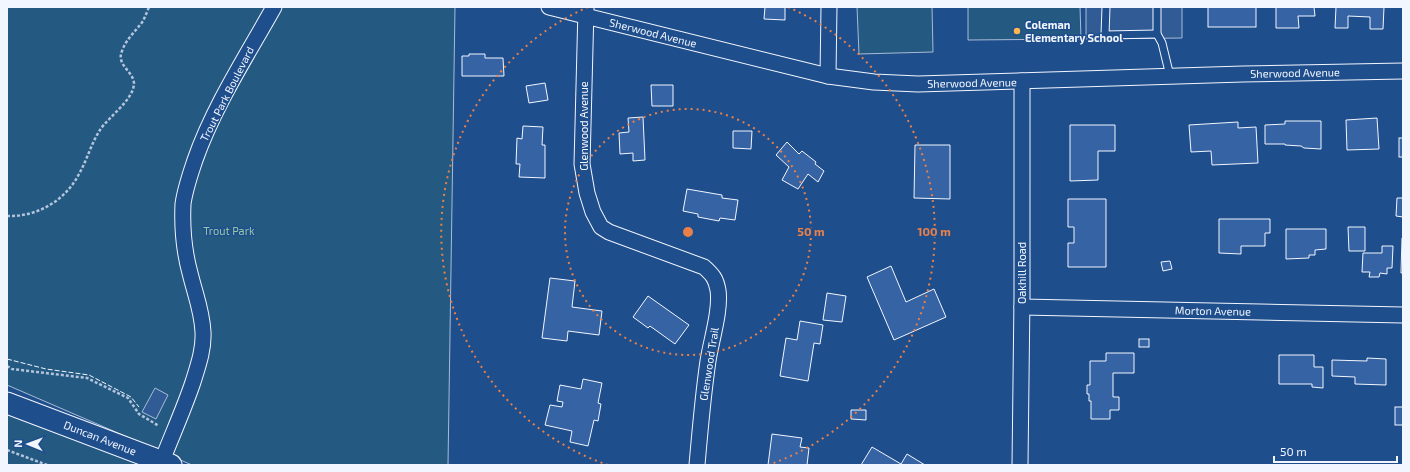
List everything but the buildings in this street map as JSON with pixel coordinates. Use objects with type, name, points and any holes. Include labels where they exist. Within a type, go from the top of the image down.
[{"type":"street","name":"Trout Park Boulevard","points":[[166,463],[202,350],[203,334],[199,302],[190,273],[185,246],[183,218],[185,190],[212,119],[274,7]]},
{"type":"street","name":"Sherwood Avenue","points":[[549,7],[586,12],[626,25],[828,76],[886,83],[918,84],[1403,71]]},
{"type":"street","points":[[828,76],[829,7]]},
{"type":"street","name":"Glenwood Avenue","points":[[586,12],[582,164],[587,193],[593,212],[601,227],[609,232],[704,268]]},
{"type":"street","name":"Oakhill Road","points":[[1020,465],[1022,81]]},
{"type":"street","name":"Glenwood Trail","points":[[697,465],[701,411],[708,359],[718,309],[718,291],[714,276],[704,268]]},
{"type":"street","name":"Morton Avenue","points":[[1022,307],[1403,315]]},
{"type":"street","name":"Duncan Avenue","points":[[7,403],[166,463]]},
{"type":"lane","points":[[1106,7],[1106,35],[1157,34]]},
{"type":"lane","points":[[1157,7],[1157,34],[1162,43],[1170,77]]},
{"type":"path","points":[[7,216],[16,217],[50,207],[63,196],[79,175],[101,129],[131,94],[134,84],[132,75],[121,60],[121,53],[124,46],[143,20],[149,7]]},
{"type":"path","points":[[7,366],[12,369],[88,378],[128,398],[139,414],[174,434]]},
{"type":"path","points":[[7,450],[47,465]]},
{"type":"green space","name":"Trout Park","points":[[7,7],[455,7],[448,465],[192,465],[7,385]]},
{"type":"green space","points":[[857,7],[932,7],[933,52],[859,54]]},
{"type":"green space","points":[[968,7],[1080,7],[1081,39],[968,40]]},
{"type":"green space","points":[[7,414],[144,465],[7,465]]},
{"type":"shaded area","points":[[1086,7],[1182,7],[1182,38],[1086,39]]},
{"type":"shaded area","points":[[155,388],[168,395],[156,419],[142,412]]},
{"type":"fence","points":[[7,359],[46,369],[89,375],[131,397],[139,407]]},
{"type":"place","name":"Coleman Elementary School","points":[[1017,31]]}]
